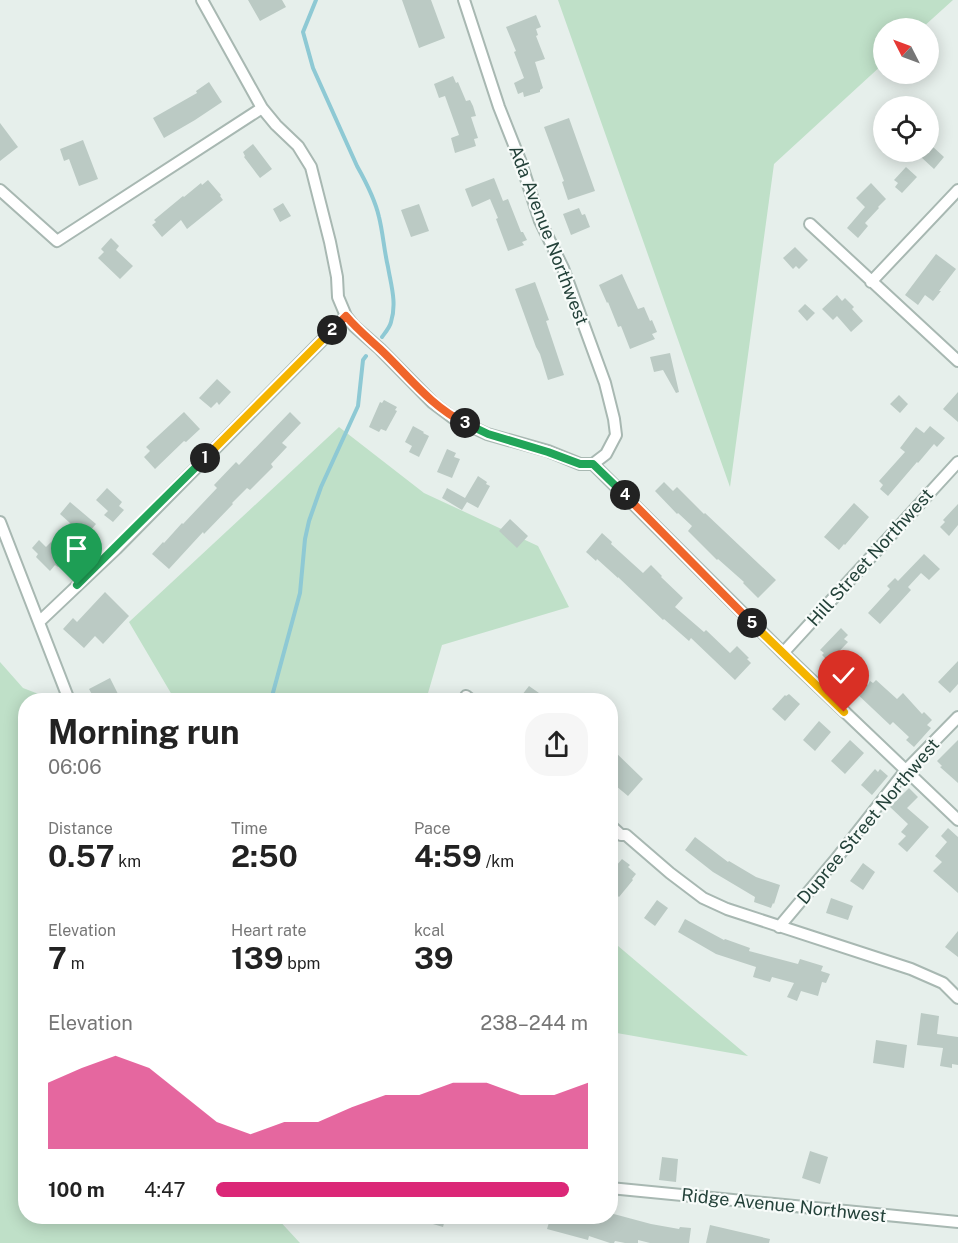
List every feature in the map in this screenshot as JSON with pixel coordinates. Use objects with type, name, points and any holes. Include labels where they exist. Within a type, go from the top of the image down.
[{"type":"street","points":[[202,0],[262,108],[298,146],[311,166],[330,242],[337,277],[338,297],[346,316],[354,326],[433,402],[453,417],[488,434],[580,464],[593,464],[783,653],[958,820]]},
{"type":"street","name":"Ada Avenue Northwest","points":[[464,0],[540,221],[563,268],[605,383],[616,435],[606,454],[593,464]]},
{"type":"street","points":[[0,190],[57,241],[262,108]]},
{"type":"street","points":[[871,282],[958,190]]},
{"type":"street","points":[[810,224],[958,361]]},
{"type":"street","points":[[39,622],[116,549],[346,316]]},
{"type":"street","name":"Hill Street Northwest","points":[[783,653],[958,462]]},
{"type":"street","points":[[0,522],[66,693]]},
{"type":"street","name":"Dupree Street Northwest","points":[[779,927],[906,770],[958,717]]},
{"type":"street","points":[[618,832],[626,835],[703,898],[779,927],[911,969],[943,983],[958,998]]},
{"type":"street","name":"Ridge Avenue Northwest","points":[[618,1189],[958,1222]]},
{"type":"green space","points":[[558,0],[953,0],[933,18],[873,18],[873,73],[774,164],[730,487]]},
{"type":"green space","points":[[339,427],[424,493],[538,546],[569,607],[442,645],[428,693],[171,693],[129,622]]},
{"type":"green space","points":[[0,662],[23,688],[36,693],[18,693],[18,1224],[282,1224],[300,1243],[0,1243]]},
{"type":"green space","points":[[618,946],[748,1056],[618,1033]]},
{"type":"building","points":[[248,0],[282,0],[286,7],[260,21]]},
{"type":"building","points":[[402,0],[431,0],[445,38],[419,48]]},
{"type":"building","points":[[536,15],[541,27],[536,29],[538,35],[536,36],[545,59],[535,62],[543,88],[540,92],[524,97],[523,92],[518,94],[514,83],[524,78],[506,27]]},
{"type":"building","points":[[453,76],[466,101],[470,100],[473,106],[476,116],[471,117],[478,138],[474,139],[476,146],[455,153],[451,138],[459,135],[445,96],[439,98],[434,84]]},
{"type":"building","points":[[209,82],[222,102],[164,138],[153,118],[197,93],[196,91]]},
{"type":"building","points":[[569,118],[595,191],[568,200],[562,182],[564,181],[544,127]]},
{"type":"building","points":[[0,123],[18,147],[0,161]]},
{"type":"building","points":[[83,140],[98,179],[79,186],[69,159],[64,161],[60,149]]},
{"type":"building","points":[[253,144],[272,169],[260,178],[244,157],[243,152]]},
{"type":"building","points":[[939,152],[944,157],[934,169],[926,162],[939,162]]},
{"type":"building","points":[[906,167],[917,177],[902,193],[895,187],[898,183],[894,180]]},
{"type":"building","points":[[494,178],[503,201],[508,199],[521,232],[527,240],[522,242],[524,245],[508,251],[490,199],[472,207],[465,189]]},
{"type":"building","points":[[208,180],[223,200],[187,229],[181,220],[162,237],[152,225],[156,222],[154,220],[183,196]]},
{"type":"building","points":[[871,183],[886,199],[865,223],[868,226],[858,238],[847,228],[865,207],[856,198]]},
{"type":"building","points":[[283,203],[291,216],[280,222],[273,209]]},
{"type":"building","points":[[419,204],[429,231],[411,237],[401,210]]},
{"type":"building","points":[[579,208],[582,215],[585,214],[590,227],[571,235],[563,214]]},
{"type":"building","points":[[111,238],[119,246],[116,250],[133,266],[120,279],[98,258],[104,252],[101,249]]},
{"type":"building","points":[[795,247],[808,260],[799,269],[796,266],[793,269],[783,258]]},
{"type":"building","points":[[936,254],[956,269],[933,301],[925,295],[918,305],[905,295]]},
{"type":"building","points":[[622,274],[638,309],[644,307],[657,332],[652,334],[655,339],[630,349],[621,326],[618,327],[599,285]]},
{"type":"building","points":[[535,282],[549,320],[546,321],[564,375],[548,380],[515,289]]},
{"type":"building","points":[[837,295],[842,301],[845,298],[854,307],[852,309],[863,321],[851,332],[837,316],[833,320],[822,309]]},
{"type":"building","points":[[805,304],[815,313],[807,321],[798,311]]},
{"type":"building","points":[[670,353],[679,392],[676,393],[663,370],[654,372],[650,357]]},
{"type":"building","points":[[217,379],[231,392],[219,405],[217,402],[211,408],[199,398]]},
{"type":"building","points":[[958,392],[958,422],[943,409]]},
{"type":"building","points":[[899,395],[908,404],[900,413],[890,404]]},
{"type":"building","points":[[384,400],[397,407],[395,410],[397,411],[386,431],[381,429],[379,432],[369,427],[380,402]]},
{"type":"building","points":[[184,412],[200,429],[155,469],[144,457],[150,451],[146,447]]},
{"type":"building","points":[[290,412],[301,423],[282,443],[287,447],[271,464],[273,467],[250,490],[247,488],[169,569],[152,554],[217,488],[214,485],[236,462],[239,465]]},
{"type":"building","points":[[413,426],[429,436],[419,457],[409,452],[412,446],[405,442]]},
{"type":"building","points":[[930,426],[945,438],[937,447],[934,444],[888,496],[880,489],[883,485],[879,481],[905,452],[900,448],[916,427],[924,433]]},
{"type":"building","points":[[447,449],[456,453],[454,457],[460,459],[452,478],[437,472]]},
{"type":"building","points":[[478,476],[490,486],[478,508],[467,502],[462,510],[442,498],[447,488],[465,498]]},
{"type":"building","points":[[664,482],[673,491],[677,487],[776,580],[758,598],[744,582],[717,560],[688,531],[692,526],[655,491]]},
{"type":"building","points":[[107,488],[122,502],[119,506],[124,510],[113,522],[104,515],[108,511],[96,500]]},
{"type":"building","points":[[70,502],[96,524],[68,561],[65,559],[58,567],[55,565],[50,571],[36,557],[38,554],[32,548],[39,540],[46,547],[70,523],[60,514]]},
{"type":"building","points":[[854,503],[869,517],[839,550],[824,537]]},
{"type":"building","points":[[958,504],[958,525],[949,536],[940,527],[945,522],[943,520]]},
{"type":"building","points":[[510,519],[528,536],[517,548],[499,531]]},
{"type":"building","points":[[602,533],[643,573],[651,565],[683,598],[675,607],[704,632],[706,630],[730,653],[737,646],[749,658],[747,659],[751,663],[735,680],[691,638],[689,641],[663,620],[618,577],[586,552]]},
{"type":"building","points":[[924,554],[940,569],[929,580],[921,573],[908,587],[911,590],[880,624],[868,613],[890,589],[887,586],[895,578],[898,581]]},
{"type":"building","points":[[105,592],[129,616],[103,644],[95,636],[84,648],[63,629],[73,618],[77,622]]},
{"type":"building","points":[[841,628],[848,635],[844,639],[848,642],[829,662],[820,650]]},
{"type":"building","points":[[958,661],[958,684],[950,693],[938,682]]},
{"type":"building","points":[[110,678],[118,693],[91,693],[89,689]]},
{"type":"building","points":[[863,680],[868,685],[870,681],[873,683],[876,680],[897,699],[903,693],[922,714],[924,712],[932,720],[927,725],[931,728],[914,747],[906,740],[909,737],[893,722],[890,725],[854,691]]},
{"type":"building","points":[[529,686],[539,693],[524,693]]},
{"type":"building","points":[[789,694],[800,704],[785,721],[772,709],[785,695]]},
{"type":"building","points":[[819,721],[831,732],[815,751],[803,740]]},
{"type":"building","points":[[850,740],[864,753],[845,774],[831,761]]},
{"type":"building","points":[[958,740],[958,783],[940,767],[942,766],[937,761]]},
{"type":"building","points":[[618,755],[643,779],[628,796],[618,788]]},
{"type":"building","points":[[875,769],[878,772],[880,769],[888,776],[872,795],[861,785]]},
{"type":"building","points":[[909,788],[918,797],[907,808],[929,827],[907,852],[898,844],[906,836],[901,832],[908,824],[890,807]]},
{"type":"building","points":[[948,828],[958,837],[958,893],[933,871],[942,862],[935,856],[947,842],[941,836]]},
{"type":"building","points":[[695,837],[728,862],[756,877],[780,885],[771,908],[754,902],[755,897],[713,872],[685,850]]},
{"type":"building","points":[[622,859],[636,874],[619,897],[618,896],[618,864]]},
{"type":"building","points":[[863,863],[875,872],[863,890],[850,881]]},
{"type":"building","points":[[831,898],[853,906],[848,920],[826,913]]},
{"type":"building","points":[[657,900],[668,908],[655,926],[644,918]]},
{"type":"building","points":[[685,919],[724,940],[750,948],[749,951],[798,964],[800,959],[823,966],[821,971],[830,974],[826,983],[822,982],[818,996],[801,991],[797,1001],[787,997],[794,983],[772,977],[770,982],[753,977],[756,967],[716,954],[678,932]]},
{"type":"building","points":[[958,931],[958,957],[945,947]]},
{"type":"building","points":[[921,1013],[939,1016],[937,1034],[958,1037],[958,1065],[952,1064],[952,1068],[940,1066],[943,1048],[917,1045]]},
{"type":"building","points":[[876,1040],[907,1045],[904,1068],[873,1063]]},
{"type":"building","points":[[810,1151],[828,1157],[820,1184],[802,1178]]},
{"type":"building","points":[[662,1157],[678,1159],[676,1182],[659,1180]]},
{"type":"building","points":[[618,1215],[679,1229],[680,1227],[691,1228],[689,1243],[650,1243],[638,1240],[638,1243],[615,1241],[610,1243],[589,1236],[588,1240],[547,1229],[549,1224],[618,1224]]},
{"type":"building","points":[[710,1225],[770,1239],[769,1243],[706,1243]]},
{"type":"waterway","points":[[316,0],[303,32],[313,68],[370,191],[380,223],[393,301],[393,315],[382,337]]},
{"type":"waterway","points":[[273,693],[300,593],[309,521],[321,487],[358,406],[363,360],[366,356]]},
{"type":"route","points":[[77,585],[116,549],[346,316],[433,402],[453,417],[488,434],[580,464],[593,464],[844,712]]}]
